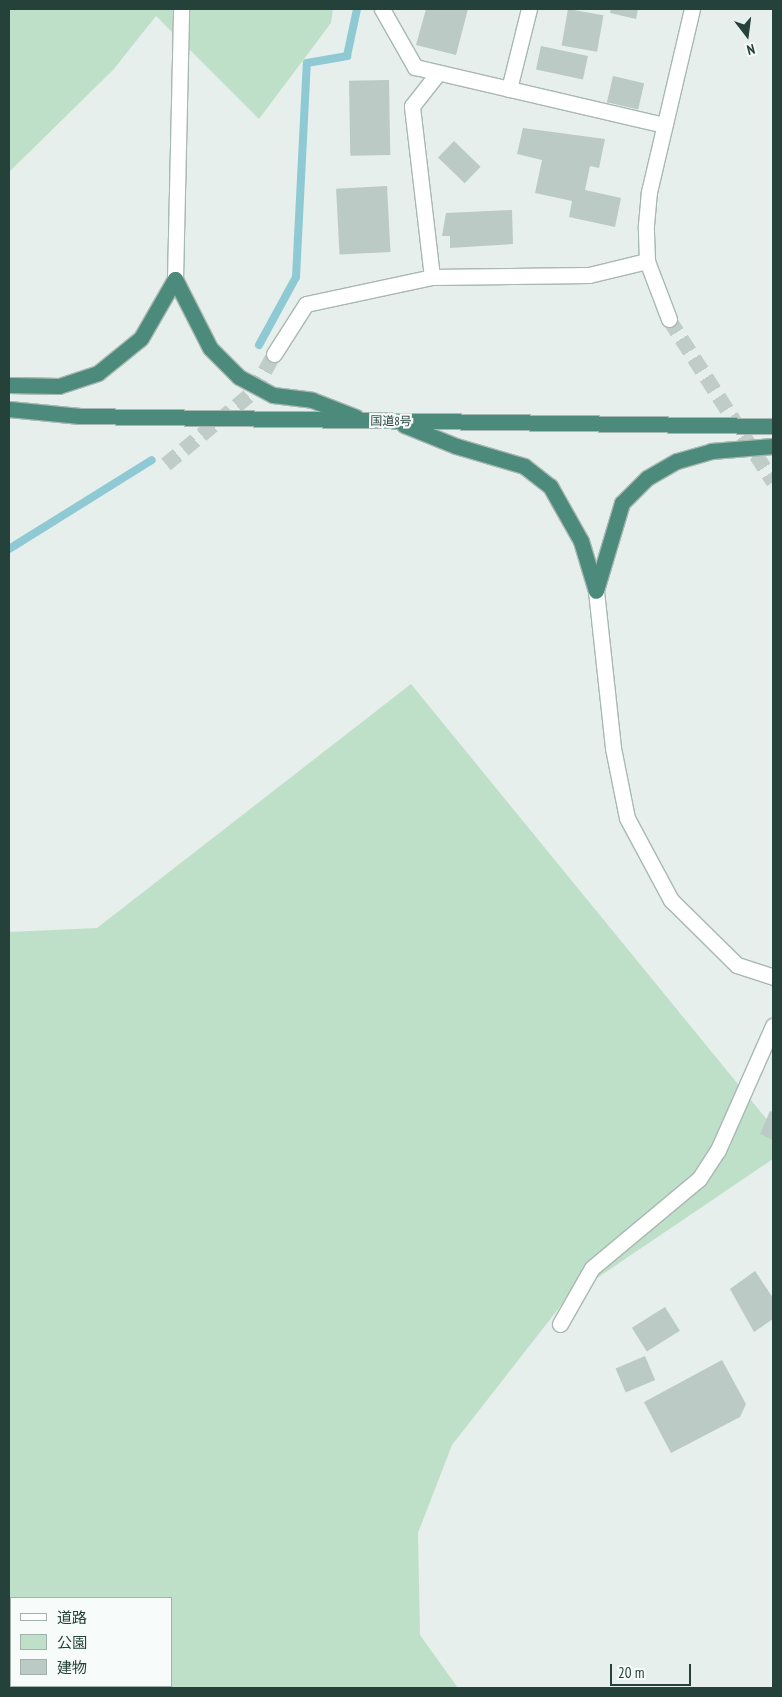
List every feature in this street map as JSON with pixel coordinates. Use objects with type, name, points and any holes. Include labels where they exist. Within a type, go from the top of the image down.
[{"type":"highway","points":[[9,385],[59,386],[98,372],[141,338],[176,279]]},
{"type":"highway","points":[[176,279],[210,348],[239,377],[273,395],[312,400],[366,421]]},
{"type":"highway","name":"国道8号","points":[[9,409],[80,416],[773,426]]},
{"type":"highway","points":[[396,422],[456,446],[524,466],[550,486],[581,541],[596,591]]},
{"type":"highway","points":[[596,591],[622,504],[647,478],[677,461],[711,451],[773,446]]},
{"type":"street","points":[[176,279],[181,9]]},
{"type":"street","points":[[382,9],[415,67],[664,125]]},
{"type":"street","points":[[509,89],[529,9]]},
{"type":"street","points":[[669,319],[647,261],[649,192],[692,9]]},
{"type":"street","points":[[432,277],[412,106],[438,73]]},
{"type":"street","points":[[274,354],[306,304],[432,277],[589,275],[647,261]]},
{"type":"street","points":[[596,591],[613,748],[627,818],[671,900],[736,964],[773,977]]},
{"type":"street","points":[[560,1324],[592,1268],[699,1179],[718,1150],[773,1026]]},
{"type":"green space","points":[[9,9],[333,9],[331,23],[259,119],[156,16],[113,70],[9,172]]},
{"type":"green space","points":[[411,684],[773,1127],[773,1159],[566,1299],[452,1445],[418,1533],[420,1635],[458,1688],[9,1688],[9,932],[97,928]]},
{"type":"building","points":[[426,9],[468,9],[456,55],[416,45]]},
{"type":"building","points":[[568,9],[603,15],[597,52],[562,45]]},
{"type":"building","points":[[611,9],[638,9],[636,19],[610,13]]},
{"type":"building","points":[[541,46],[588,56],[583,79],[536,69]]},
{"type":"building","points":[[613,76],[644,83],[638,110],[607,102]]},
{"type":"building","points":[[389,80],[390,155],[350,156],[349,81]]},
{"type":"building","points":[[523,128],[605,139],[599,168],[590,166],[585,190],[621,198],[615,227],[569,217],[572,201],[535,193],[542,160],[517,154]]},
{"type":"building","points":[[454,141],[481,167],[465,183],[438,158]]},
{"type":"building","points":[[387,186],[390,252],[340,255],[336,189]]},
{"type":"building","points":[[512,210],[513,244],[450,248],[450,236],[442,236],[446,213]]},
{"type":"building","points":[[770,1111],[773,1112],[773,1140],[760,1134]]},
{"type":"building","points":[[755,1271],[773,1298],[773,1319],[754,1332],[730,1289]]},
{"type":"building","points":[[665,1307],[680,1331],[647,1351],[632,1328]]},
{"type":"building","points":[[645,1356],[655,1380],[626,1392],[616,1369]]},
{"type":"building","points":[[722,1360],[746,1404],[740,1417],[671,1453],[644,1402]]},
{"type":"waterway","points":[[259,345],[296,277],[307,63],[347,56],[357,9]]},
{"type":"waterway","points":[[9,549],[152,460]]},
{"type":"tunnel","points":[[669,319],[773,481]]},
{"type":"tunnel","points":[[166,464],[254,391],[274,354]]}]
